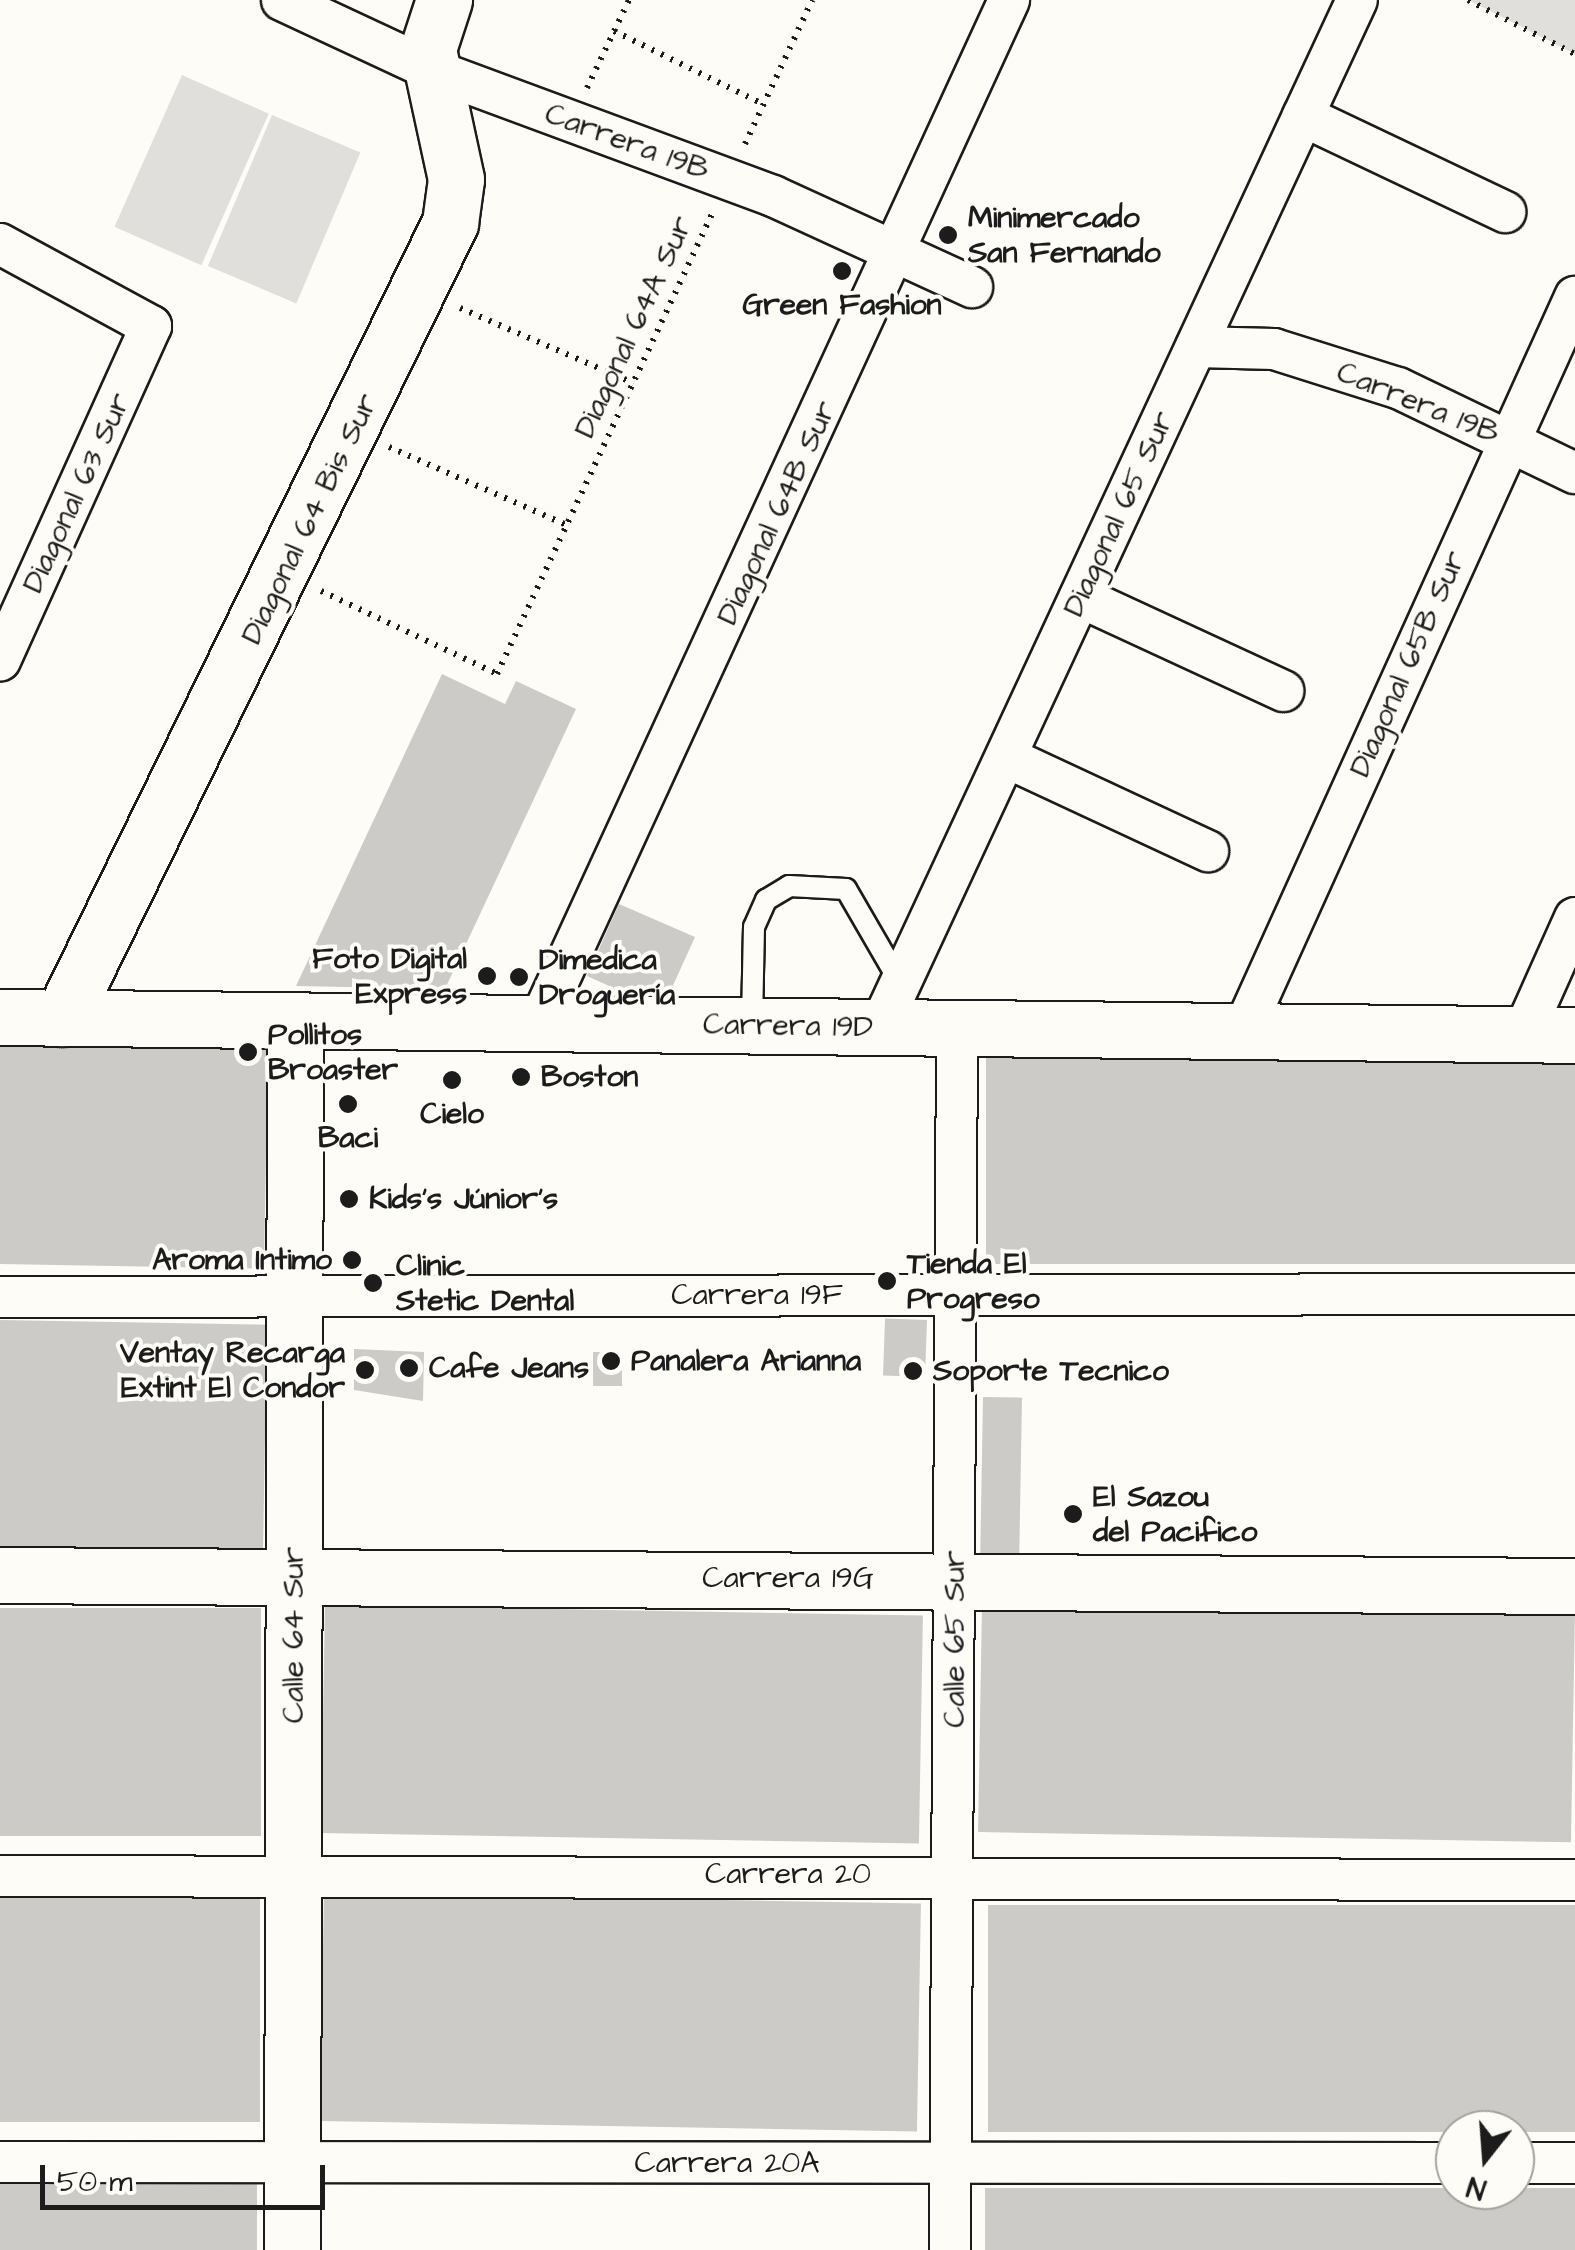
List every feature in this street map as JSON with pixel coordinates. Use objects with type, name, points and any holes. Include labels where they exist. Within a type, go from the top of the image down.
[{"type":"street","name":"Carrera 19B","points":[[282,0],[430,70],[729,178],[972,287]]},
{"type":"street","name":"Diagonal 64 Bis Sur","points":[[62,1018],[423,292],[456,179],[430,70],[444,0]]},
{"type":"street","name":"Diagonal 64B Sur","points":[[539,1023],[899,252],[1009,0]]},
{"type":"street","name":"Diagonal 65 Sur","points":[[891,1005],[1358,0]]},
{"type":"street","points":[[1304,116],[1505,212]]},
{"type":"street","name":"Diagonal 63 Sur","points":[[0,244],[151,326],[5,638]]},
{"type":"street","name":"Diagonal 65B Sur","points":[[1244,1031],[1575,297]]},
{"type":"street","name":"Carrera 19B","points":[[1196,347],[1274,349],[1398,388],[1575,473]]},
{"type":"street","points":[[1080,597],[1282,691]]},
{"type":"street","points":[[1006,757],[1208,851]]},
{"type":"street","points":[[1549,1035],[1575,918]]},
{"type":"street","name":"Carrera 19D","points":[[0,1017],[752,1026],[891,1005],[957,1028],[1549,1035]]},
{"type":"street","name":"Calle 64 Sur","points":[[292,2250],[298,1298],[295,1020]]},
{"type":"street","name":"Calle 65 Sur","points":[[950,2250],[957,1028]]},
{"type":"street","name":"Carrera 19F","points":[[0,1297],[1575,1294]]},
{"type":"street","name":"Carrera 19G","points":[[0,1575],[1575,1586]]},
{"type":"street","name":"Carrera 20","points":[[0,1876],[953,1874],[1575,1880]]},
{"type":"street","name":"Carrera 20A","points":[[0,2162],[1435,2163]]},
{"type":"street","points":[[1535,2163],[1575,2163]]},
{"type":"lane","points":[[752,1026],[754,927],[766,900],[789,886],[846,890],[891,1005]]},
{"type":"path","points":[[571,120],[628,0]]},
{"type":"path","name":"Diagonal 64A Sur","points":[[282,572],[497,674],[812,0]]},
{"type":"path","points":[[1468,0],[1575,54]]},
{"type":"path","points":[[614,31],[764,104]]},
{"type":"path","points":[[423,292],[633,383]]},
{"type":"path","points":[[353,432],[566,525]]},
{"type":"shaded area","points":[[1468,0],[1575,0],[1575,54]]},
{"type":"shaded area","points":[[182,75],[269,114],[201,265],[114,227]]},
{"type":"shaded area","points":[[272,115],[360,153],[296,303],[208,266]]},
{"type":"building","points":[[442,674],[505,704],[516,681],[576,709],[445,989],[296,986]]},
{"type":"building","points":[[619,904],[695,937],[670,992],[629,995],[587,976]]},
{"type":"building","points":[[0,1036],[268,1041],[264,1269],[0,1264]]},
{"type":"building","points":[[986,1046],[1575,1046],[1575,1264],[986,1264]]},
{"type":"building","points":[[885,1319],[927,1320],[925,1377],[883,1375]]},
{"type":"building","points":[[0,1320],[267,1325],[263,1553],[0,1548]]},
{"type":"building","points":[[354,1349],[424,1352],[423,1401],[354,1390]]},
{"type":"building","points":[[593,1352],[622,1352],[622,1386],[593,1386]]},
{"type":"building","points":[[983,1397],[1022,1398],[1019,1556],[980,1555]]},
{"type":"building","points":[[325,1605],[923,1615],[919,1843],[321,1833]]},
{"type":"building","points":[[982,1605],[1575,1615],[1571,1842],[978,1832]]},
{"type":"building","points":[[0,1608],[261,1608],[261,1836],[0,1836]]},
{"type":"building","points":[[324,1893],[921,1903],[917,2131],[320,2121]]},
{"type":"building","points":[[0,1894],[260,1894],[260,2122],[0,2122]]},
{"type":"building","points":[[988,1905],[1575,1905],[1575,2132],[1535,2132],[1535,2110],[1435,2110],[1435,2132],[988,2132]]},
{"type":"building","points":[[0,2183],[257,2183],[257,2250],[0,2250]]},
{"type":"building","points":[[985,2188],[1435,2188],[1435,2210],[1535,2210],[1535,2188],[1575,2188],[1575,2250],[985,2250]]},
{"type":"place","name":"Minimercado San Fernando","points":[[948,235]]},
{"type":"place","name":"Green Fashion","points":[[842,271]]},
{"type":"place","name":"Foto Digital Express","points":[[487,976]]},
{"type":"place","name":"Dimedica Droguería","points":[[519,977]]},
{"type":"place","name":"Pollitos Broaster","points":[[248,1052]]},
{"type":"place","name":"Boston","points":[[521,1077]]},
{"type":"place","name":"Cielo","points":[[452,1080]]},
{"type":"place","name":"Baci","points":[[348,1104]]},
{"type":"place","name":"Kids's Júnior's","points":[[349,1199]]},
{"type":"place","name":"Aroma Intimo","points":[[352,1260]]},
{"type":"place","name":"Tienda El Progreso","points":[[887,1281]]},
{"type":"place","name":"Clinic Stetic Dental","points":[[373,1283]]},
{"type":"place","name":"Panalera Arianna","points":[[611,1361]]},
{"type":"place","name":"Cafe Jeans","points":[[409,1368]]},
{"type":"place","name":"Ventay Recarga Extint El Condor","points":[[365,1370]]},
{"type":"place","name":"Soporte Tecnico","points":[[913,1371]]},
{"type":"place","name":"El Sazou del Pacifico","points":[[1073,1514]]}]
